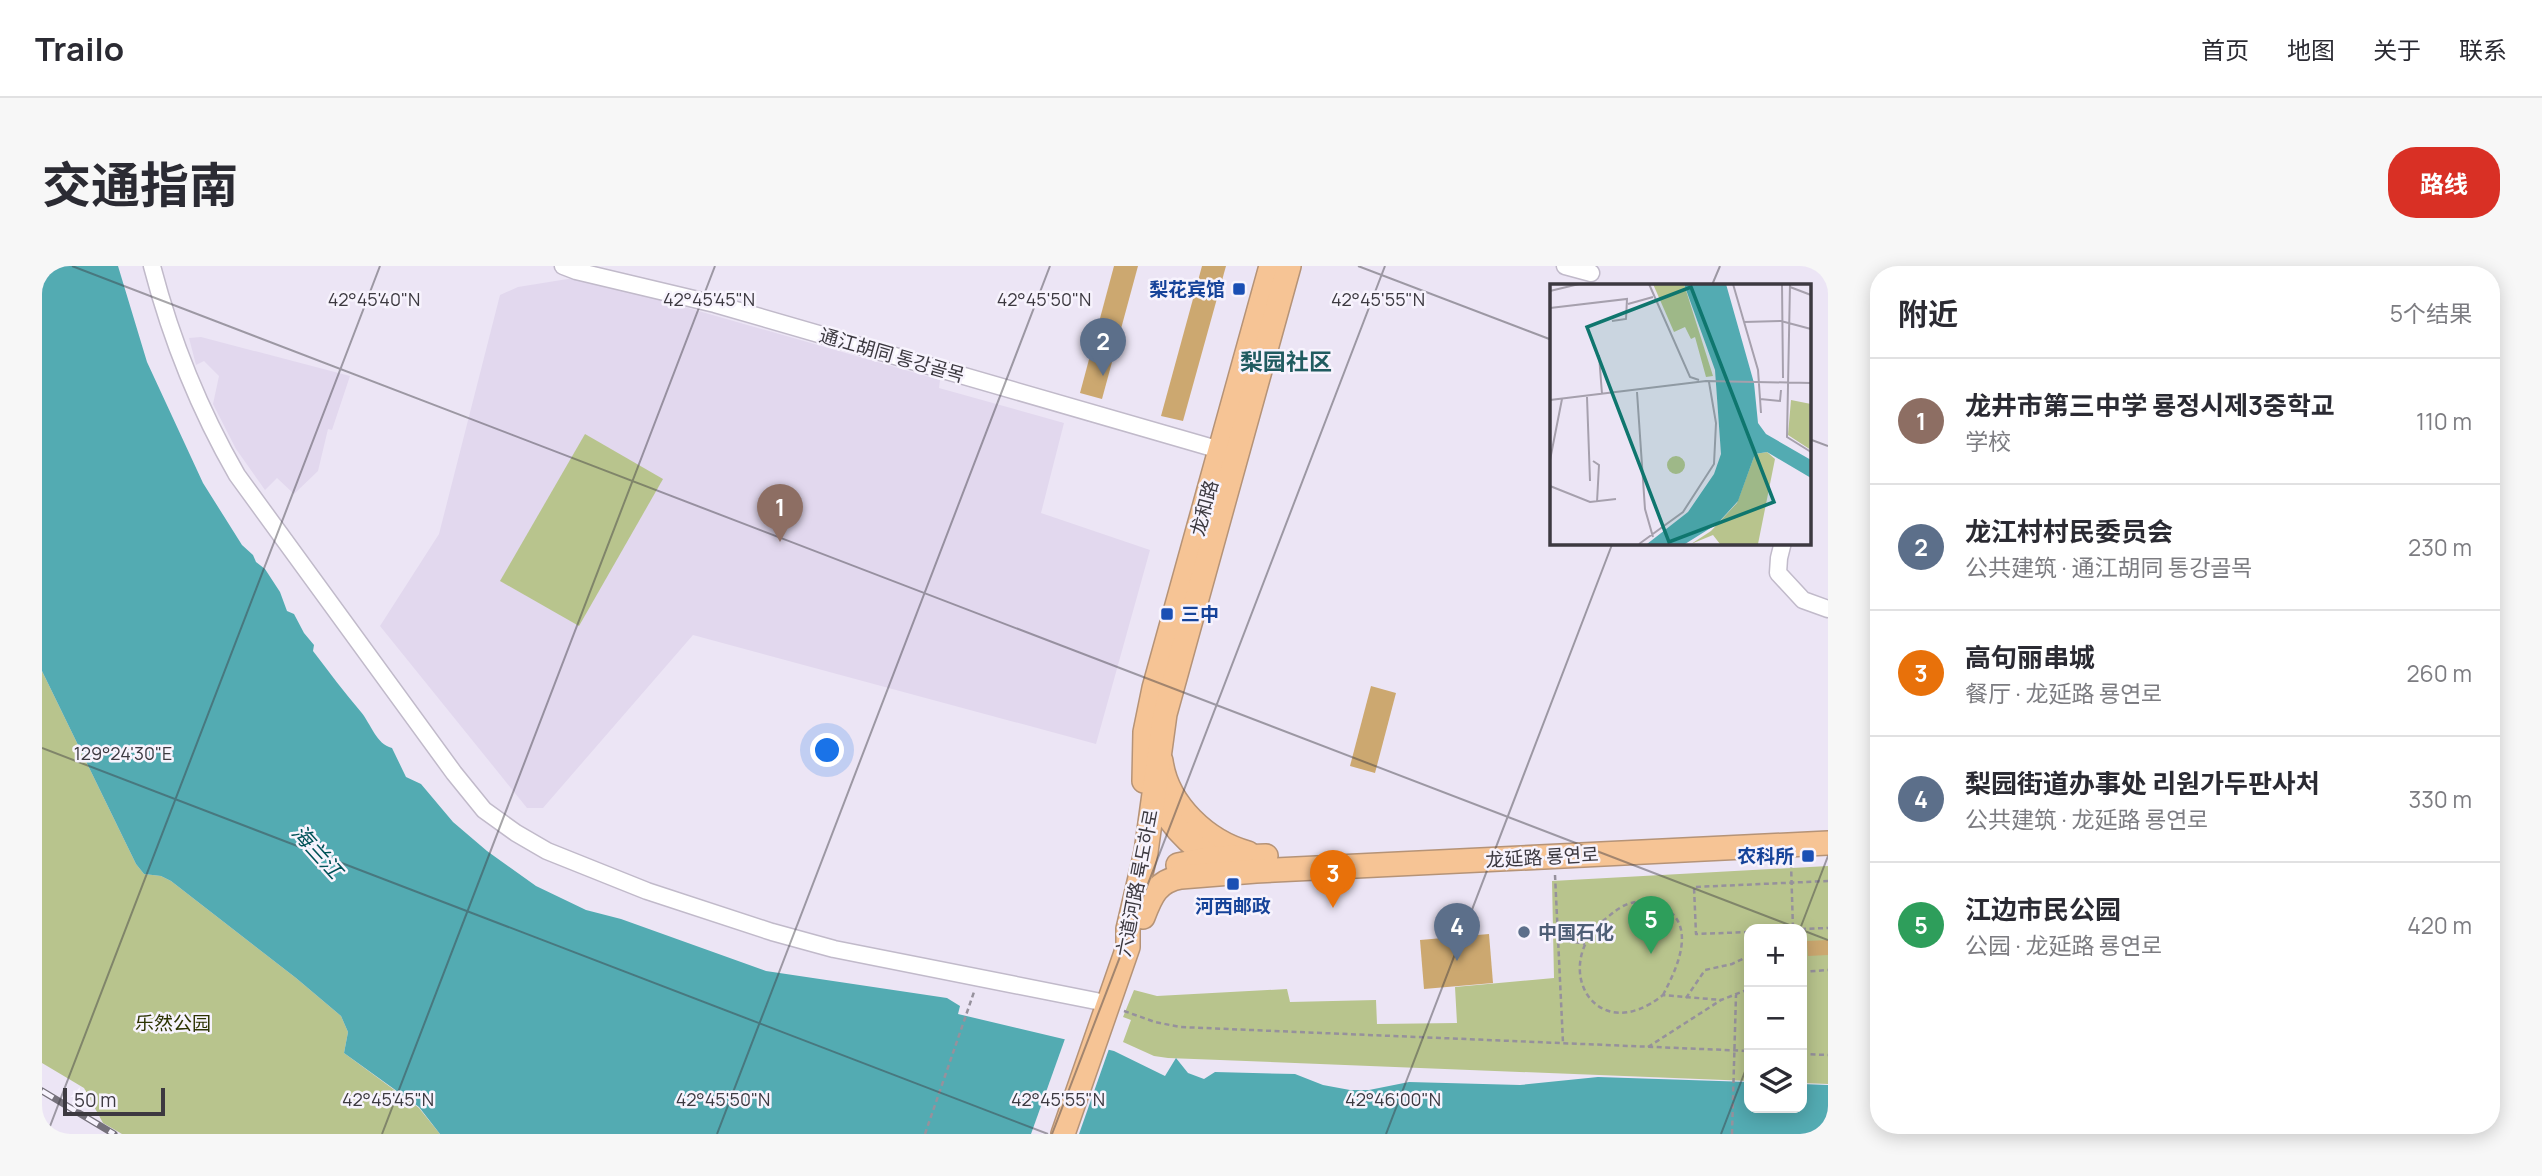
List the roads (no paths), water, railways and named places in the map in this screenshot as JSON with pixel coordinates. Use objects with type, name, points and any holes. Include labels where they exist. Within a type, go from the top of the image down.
[{"type":"highway","name":"龙和路","points":[[1152,750],[1145,732],[1154,688],[1271,266]]},
{"type":"highway","name":"龙和路","points":[[1152,750],[1165,714],[1289,266]]},
{"type":"highway","name":"龙延路 룡연로","points":[[1152,750],[1154,792],[1175,826],[1213,858],[1257,863],[1554,856],[1828,843]]},
{"type":"highway","name":"龙延路 룡연로","points":[[1152,750],[1166,780],[1192,820],[1224,845],[1257,863]]},
{"type":"highway","name":"六道河路 륙도하로","points":[[1063,1134],[1099,1012],[1123,905],[1152,750]]},
{"type":"highway","name":"六道河路 륙도하로","points":[[1049,1134],[1128,947],[1128,929],[1140,883],[1154,792]]},
{"type":"highway","name":"龙延路 룡연로","points":[[1128,947],[1152,894],[1163,883],[1288,856],[1828,827]]},
{"type":"highway","points":[[1123,905],[1140,883],[1162,870],[1213,858]]},
{"type":"street","points":[[152,266],[170,329],[193,386],[237,475],[454,773],[484,810],[547,851],[647,891],[772,932],[834,949],[978,976],[1099,1012]]},
{"type":"street","name":"通江胡同 통강골목","points":[[563,266],[715,304],[1220,450]]},
{"type":"street","points":[[1566,266],[1591,273]]},
{"type":"street","points":[[1782,544],[1778,573],[1803,600],[1828,609]]},
{"type":"water","name":"海兰江","points":[[42,266],[118,266],[147,362],[203,483],[242,545],[265,569],[280,592],[287,611],[294,614],[314,645],[313,651],[378,738],[392,748],[406,777],[421,784],[453,822],[487,851],[536,886],[586,910],[621,919],[766,971],[947,998],[960,1006],[958,1014],[1114,1051],[1165,1076],[1176,1058],[1188,1073],[1204,1079],[1215,1072],[1295,1074],[1323,1085],[1350,1090],[1369,1090],[1409,1082],[1520,1085],[1598,1077],[1744,1082],[1744,1113],[1807,1113],[1807,1084],[1828,1085],[1828,1134],[440,1134],[419,1107],[344,1053],[348,1032],[341,1016],[171,881],[161,876],[144,874],[136,864],[42,671]]},
{"type":"railway","points":[[42,1091],[114,1134]]},
{"type":"place","name":"梨花宾馆","points":[[1239,289]]},
{"type":"place","name":"龙江村村民委员会","points":[[1103,376]]},
{"type":"place","name":"龙井市第三中学 룡정시제3중학교","points":[[780,542]]},
{"type":"place","name":"三中","points":[[1167,614]]},
{"type":"place","name":"农科所","points":[[1808,856]]},
{"type":"place","name":"河西邮政","points":[[1233,884]]},
{"type":"place","name":"高句丽串城","points":[[1333,908]]},
{"type":"place","name":"中国石化","points":[[1524,932]]},
{"type":"place","name":"江边市民公园","points":[[1651,954]]},
{"type":"place","name":"梨园街道办事处 리원가두판사처","points":[[1457,961]]},
{"type":"district","name":"梨园社区","points":[[1286,362]]},
{"type":"park label","name":"乐然公园","points":[[173,1023]]}]
